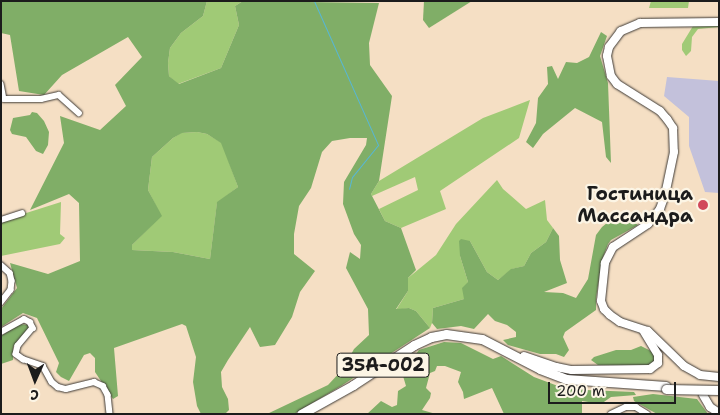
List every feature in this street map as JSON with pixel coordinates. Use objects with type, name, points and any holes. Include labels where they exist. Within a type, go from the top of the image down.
[{"type":"highway","name":"35А-002","points":[[301,414],[353,385],[414,345],[431,337],[446,334],[470,336],[503,348],[540,369],[566,379],[666,388]]},
{"type":"highway","name":"35А-002","points":[[309,414],[424,344],[448,338],[479,342],[538,373],[565,382],[666,388],[719,388]]},
{"type":"main road","points":[[719,22],[640,23],[630,26],[614,38],[607,56],[607,66],[617,84],[660,111],[673,128],[674,152],[665,195],[660,209],[648,224],[613,247],[605,263],[602,300],[604,309],[614,319],[642,328],[684,366],[700,375],[719,377]]},
{"type":"main road","points":[[503,348],[556,367],[586,371],[644,370],[654,368],[658,360],[657,351],[642,328]]},
{"type":"main road","points":[[684,366],[710,407],[719,413]]},
{"type":"main road","points":[[700,389],[704,380],[719,377]]},
{"type":"street","points":[[1,84],[4,99],[41,99],[59,95],[79,113]]},
{"type":"street","points":[[1,220],[22,213]]},
{"type":"street","points":[[1,265],[10,273],[12,281],[11,290],[1,303]]},
{"type":"street","points":[[1,332],[24,319],[30,322],[32,328],[18,346],[16,354],[23,359],[43,366],[52,382],[58,387],[66,389],[94,382],[103,386],[108,395],[110,414]]},
{"type":"street","points":[[610,414],[626,407],[636,407],[647,414]]},
{"type":"shaded area","points":[[667,77],[719,81],[719,193],[705,192],[689,146],[689,117],[664,96]]},
{"type":"green space","points":[[1,1],[207,1],[203,16],[181,33],[170,48],[169,76],[179,84],[221,68],[239,25],[235,6],[243,1],[379,3],[369,43],[370,65],[392,96],[379,181],[371,194],[385,221],[401,228],[416,270],[408,278],[408,291],[396,309],[409,308],[416,311],[430,328],[294,414],[267,414],[328,385],[343,369],[354,349],[369,335],[368,309],[346,268],[350,252],[360,259],[361,245],[354,234],[343,204],[344,182],[366,145],[367,138],[350,138],[332,141],[322,152],[311,188],[299,206],[294,234],[294,254],[315,271],[300,292],[292,317],[275,345],[260,347],[250,327],[228,360],[221,372],[222,387],[228,399],[229,410],[225,414],[201,414],[197,406],[193,382],[196,357],[186,326],[182,324],[114,348],[118,396],[113,399],[95,372],[95,358],[90,353],[84,355],[69,381],[61,377],[56,372],[59,363],[37,318],[23,313],[1,327],[1,309],[17,288],[10,263],[48,274],[80,261],[79,203],[69,194],[30,210],[64,143],[60,116],[100,130],[126,106],[115,85],[142,57],[128,37],[62,75],[44,95],[19,91],[10,35],[1,33]],"holes":[[[197,132],[207,134],[221,143],[238,187],[217,202],[210,259],[173,252],[132,250],[132,245],[162,216],[148,190],[152,157],[173,138],[182,133]]]},
{"type":"green space","points":[[207,1],[243,1],[235,6],[239,25],[221,68],[178,84],[169,76],[170,48],[181,33],[203,16]]},
{"type":"green space","points":[[424,1],[472,1],[429,28],[423,20]]},
{"type":"green space","points":[[651,1],[689,1],[688,8],[649,8]]},
{"type":"green space","points":[[719,25],[719,27],[698,29],[692,37],[691,51],[686,56],[682,50],[682,44],[693,26]]},
{"type":"green space","points":[[601,32],[607,36],[600,56],[608,83],[611,163],[606,157],[602,122],[575,108],[543,134],[533,148],[526,142],[536,123],[538,98],[548,84],[547,67],[552,66],[558,79],[566,62],[577,63],[589,57]]},
{"type":"green space","points":[[530,100],[519,138],[440,191],[446,209],[401,228],[385,221],[379,209],[418,190],[415,177],[372,196],[371,194],[379,181],[483,118]]},
{"type":"green space","points":[[32,112],[37,113],[44,121],[49,132],[48,145],[43,154],[36,151],[26,137],[12,134],[10,130],[13,118],[30,115]]},
{"type":"green space","points":[[197,132],[207,134],[222,143],[238,187],[217,203],[210,259],[173,252],[132,250],[132,245],[161,216],[148,190],[152,157],[181,133]]},
{"type":"green space","points":[[497,180],[503,189],[526,209],[545,200],[547,220],[553,228],[546,242],[531,253],[524,266],[512,269],[498,280],[487,272],[470,241],[460,256],[468,282],[464,299],[433,308],[430,328],[416,311],[409,308],[396,310],[408,291],[408,278],[436,255],[456,224]]},
{"type":"green space","points":[[61,202],[60,234],[65,238],[60,244],[1,256],[1,221]]},
{"type":"green space","points":[[613,218],[616,222],[632,221],[638,225],[611,240],[608,244],[602,260],[596,310],[565,332],[563,337],[569,350],[564,357],[556,354],[540,354],[508,345],[503,340],[516,337],[516,332],[507,325],[495,321],[488,314],[474,329],[461,326],[437,329],[432,323],[433,308],[464,299],[462,288],[468,282],[460,256],[459,241],[461,239],[470,241],[487,272],[498,280],[511,269],[524,266],[531,253],[546,242],[553,228],[559,236],[560,260],[567,283],[544,292],[563,293],[576,298],[588,279],[596,235]]},
{"type":"green space","points":[[19,324],[29,325],[29,330],[13,347],[13,360],[1,364],[1,336]]},
{"type":"green space","points":[[444,342],[461,343],[493,359],[501,356],[534,377],[558,386],[586,390],[634,392],[636,395],[611,397],[601,404],[582,401],[582,414],[504,414],[492,388],[464,399],[458,382],[461,372],[445,366],[437,366],[435,371],[430,373],[426,388],[431,393],[430,398],[422,410],[436,414],[367,414],[381,401],[392,407],[397,405],[398,391],[406,386],[403,376],[404,366],[412,368],[411,360],[419,350]]},
{"type":"green space","points":[[641,346],[653,352],[655,356],[653,364],[648,367],[598,365],[591,360],[594,357],[616,350],[631,350]]},
{"type":"green space","points":[[653,394],[697,399],[708,414],[657,414],[634,401],[633,397]]},
{"type":"waterway","points":[[314,1],[378,145],[352,177],[349,189]]},
{"type":"place","name":"Гостиница Массандра","points":[[703,205]]}]
